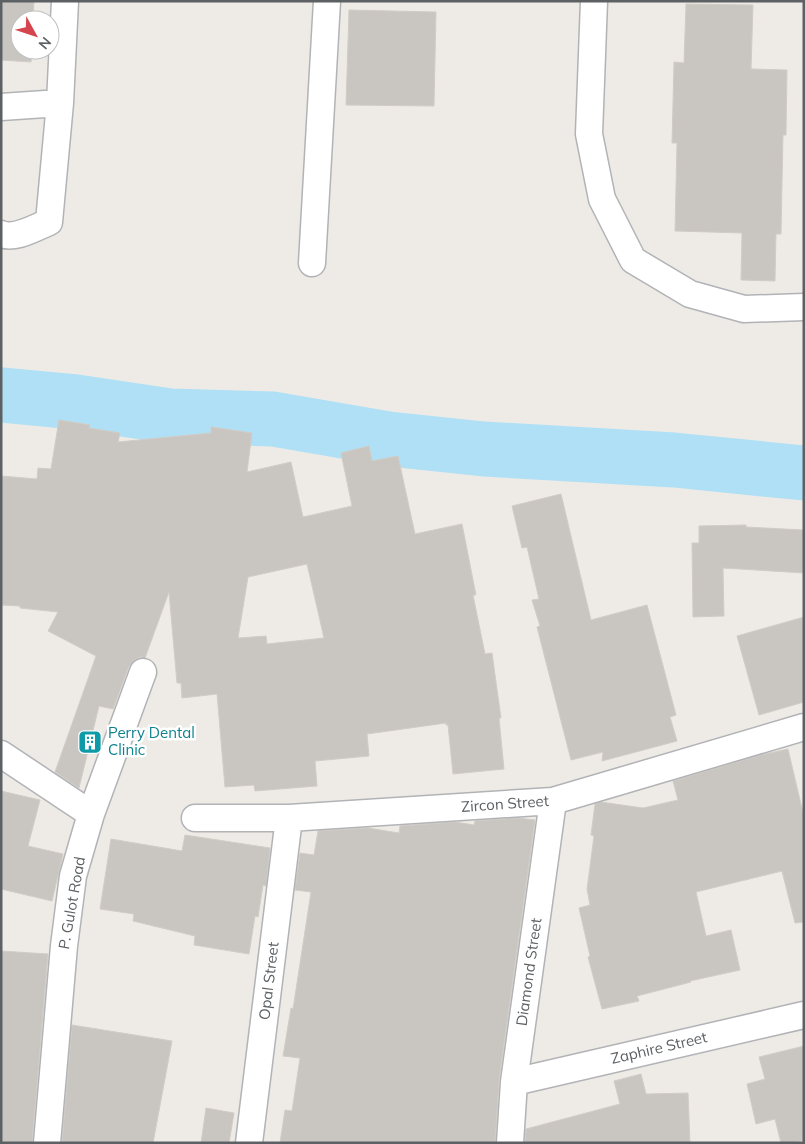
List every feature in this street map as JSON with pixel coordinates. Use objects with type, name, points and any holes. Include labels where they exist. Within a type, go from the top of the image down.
[{"type":"street","points":[[1,234],[6,236],[19,234],[49,222],[60,103],[65,1]]},
{"type":"street","points":[[312,262],[327,1]]},
{"type":"street","points":[[594,1],[589,134],[602,199],[633,260],[690,294],[744,308],[804,308]]},
{"type":"street","points":[[1,107],[60,103]]},
{"type":"street","name":"P. Gulot Road","points":[[47,1143],[65,937],[73,876],[92,814],[143,672]]},
{"type":"street","name":"Zircon Street","points":[[195,818],[288,818],[553,802],[804,727]]},
{"type":"street","points":[[1,754],[92,814]]},
{"type":"street","name":"Diamond Street","points":[[510,1143],[514,1082],[553,802]]},
{"type":"street","name":"Opal Street","points":[[249,1143],[288,818]]},
{"type":"street","name":"Zaphire Street","points":[[514,1082],[804,1015]]},
{"type":"building","points":[[1,1],[34,1],[34,10],[10,10],[10,60],[31,60],[31,62],[1,60]]},
{"type":"building","points":[[686,4],[753,5],[751,69],[787,70],[786,135],[783,135],[781,234],[776,234],[775,281],[741,280],[742,233],[675,231],[677,143],[672,143],[674,62],[684,63]]},
{"type":"building","points":[[349,10],[436,12],[434,106],[346,105]]},
{"type":"building","points":[[59,420],[90,425],[89,428],[120,433],[118,442],[211,433],[211,427],[252,433],[247,472],[291,462],[303,517],[352,506],[341,453],[369,446],[372,461],[398,456],[415,534],[462,524],[476,595],[473,595],[485,654],[492,653],[501,718],[499,718],[504,769],[453,774],[448,725],[446,723],[367,734],[369,756],[315,761],[317,786],[255,791],[254,785],[225,787],[217,694],[182,698],[181,683],[177,683],[169,592],[145,658],[140,657],[134,660],[129,666],[113,709],[99,706],[79,788],[55,772],[96,656],[48,631],[58,612],[1,605],[1,476],[37,479],[38,468],[51,469]],"holes":[[[307,564],[324,638],[267,644],[266,636],[238,638],[248,577]]]},
{"type":"building","points":[[561,494],[591,620],[647,605],[676,715],[670,717],[677,741],[602,761],[603,752],[571,760],[537,627],[540,626],[532,600],[539,599],[527,547],[522,548],[512,506]]},
{"type":"building","points":[[746,525],[746,527],[804,530],[804,573],[723,568],[724,616],[693,617],[692,543],[699,543],[699,526]]},
{"type":"building","points":[[804,617],[804,702],[759,715],[737,636]]},
{"type":"building","points":[[788,749],[804,817],[804,922],[795,923],[782,871],[696,892],[706,936],[731,930],[740,970],[690,981],[637,996],[639,1001],[602,1009],[588,957],[590,956],[579,908],[590,905],[587,889],[594,836],[591,835],[595,804],[601,802],[643,808],[678,800],[673,781]]},
{"type":"building","points":[[1,791],[40,800],[28,846],[63,854],[52,901],[1,889]]},
{"type":"building","points":[[518,818],[535,820],[499,1080],[495,1143],[280,1143],[285,1110],[292,1111],[300,1058],[283,1056],[291,1008],[293,1009],[311,892],[295,890],[300,853],[314,855],[318,831],[368,828],[399,833],[400,826],[455,822],[474,825],[475,821]]},
{"type":"building","points":[[185,835],[270,848],[266,886],[263,885],[258,917],[255,916],[249,954],[194,945],[195,936],[133,921],[134,914],[100,909],[111,839],[182,851]]},
{"type":"building","points":[[1,951],[48,954],[32,1143],[1,1143]]},
{"type":"building","points":[[72,1025],[172,1041],[153,1143],[62,1143]]},
{"type":"building","points":[[804,1046],[804,1140],[793,1143],[781,1143],[775,1119],[756,1124],[747,1084],[765,1079],[759,1057]]},
{"type":"building","points":[[641,1074],[646,1094],[688,1093],[690,1143],[525,1143],[526,1129],[620,1104],[614,1081]]},
{"type":"building","points":[[206,1108],[234,1113],[229,1143],[201,1143]]},
{"type":"waterway","points":[[1,395],[76,402],[170,416],[273,419],[389,439],[484,449],[674,460],[804,473]]},
{"type":"place","name":"Perry Dental Clinic","points":[[90,742]]}]
